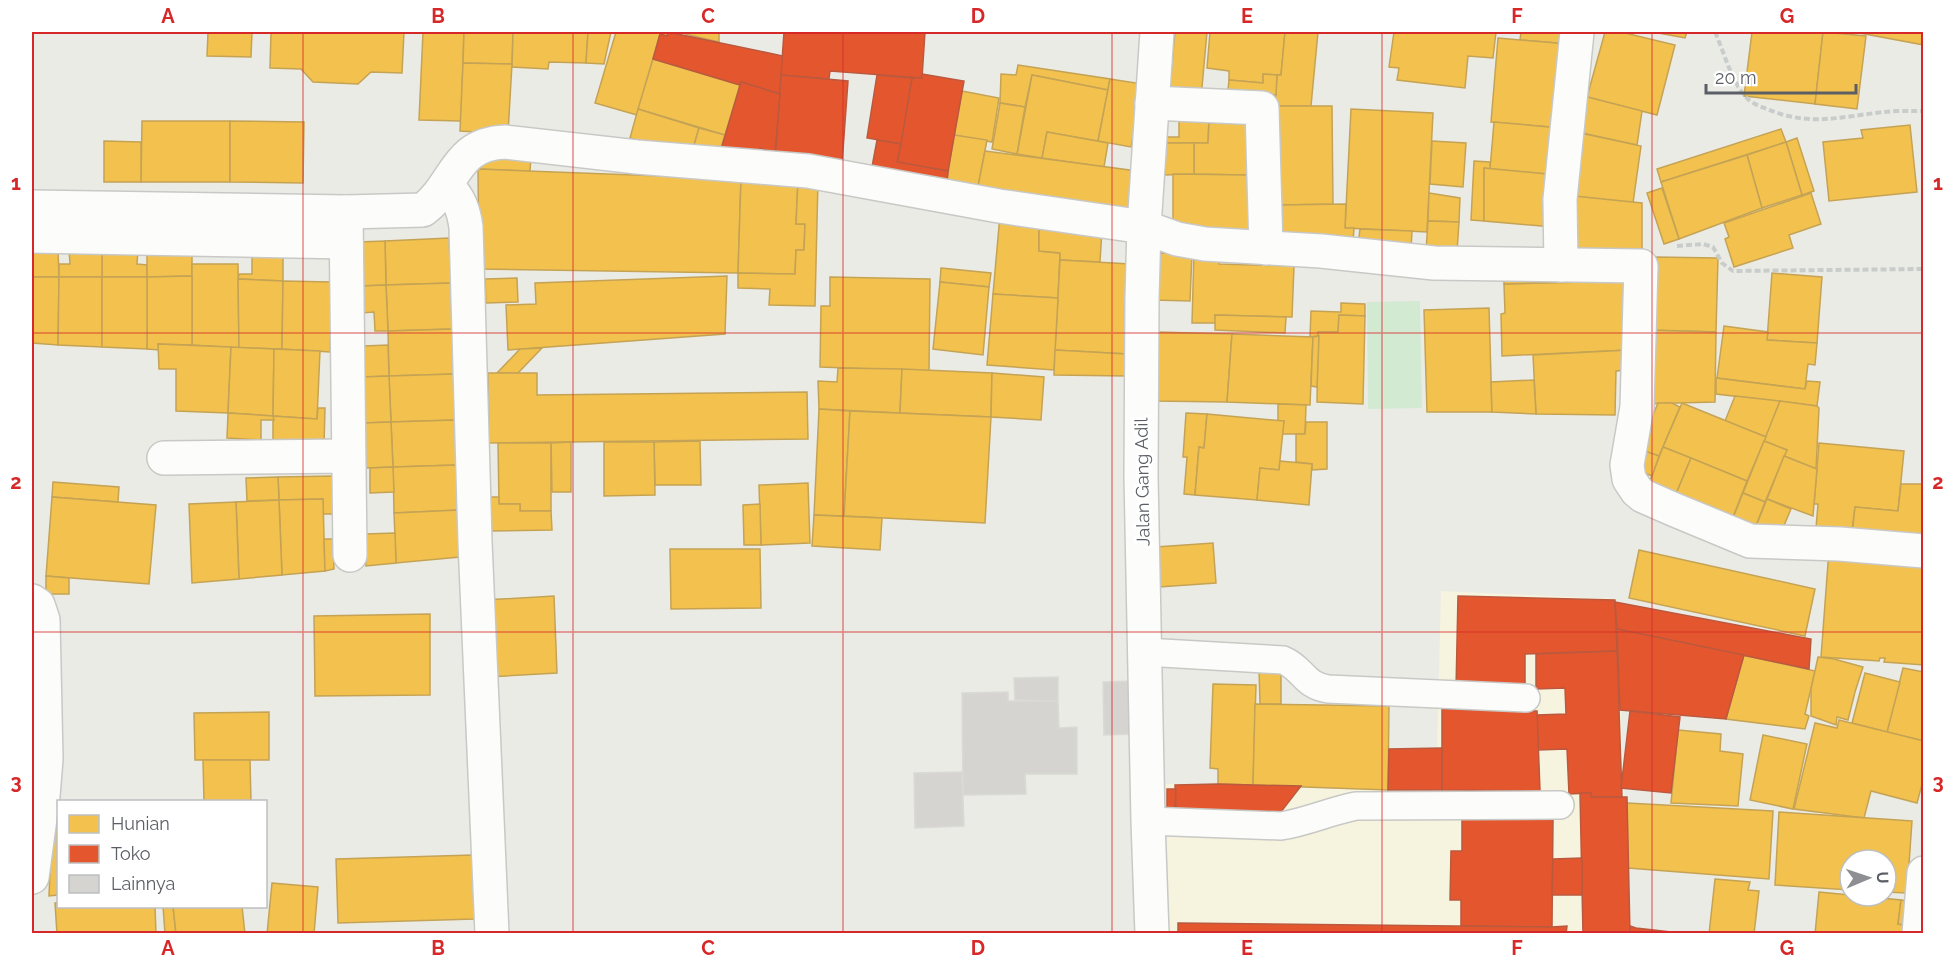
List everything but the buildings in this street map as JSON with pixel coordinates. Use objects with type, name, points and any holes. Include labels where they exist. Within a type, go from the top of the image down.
[{"type":"street","name":"Jalan Gang Adil","points":[[1152,933],[1141,476],[1144,227],[1157,32]]},
{"type":"street","points":[[1561,265],[1560,199],[1577,32]]},
{"type":"street","points":[[1152,103],[1262,108],[1266,248]]},
{"type":"street","points":[[32,236],[346,227],[423,210],[431,204],[465,157],[476,148],[489,143],[505,142],[637,157],[808,171],[999,206],[1144,227],[1177,239],[1204,244],[1322,251],[1434,263],[1641,266],[1637,407],[1628,465],[1629,479],[1637,491],[1643,496],[1750,541],[1840,544],[1923,551]]},
{"type":"street","points":[[445,186],[460,205],[466,227],[492,933]]},
{"type":"street","points":[[32,207],[346,227]]},
{"type":"street","points":[[346,227],[350,555]]},
{"type":"street","points":[[164,458],[348,456]]},
{"type":"street","points":[[32,601],[39,605],[43,620],[46,759],[44,796],[32,877]]},
{"type":"street","points":[[1919,933],[1923,873]]},
{"type":"lane","points":[[1145,652],[1283,660],[1291,663],[1309,683],[1328,689],[1526,698]]},
{"type":"lane","points":[[1148,821],[1281,826],[1296,824],[1356,806],[1560,806]]},
{"type":"path","points":[[1715,32],[1744,96],[1753,104],[1781,115],[1807,120],[1896,111],[1923,111]]},
{"type":"path","points":[[1641,266],[1647,255],[1652,253],[1671,247],[1703,244],[1713,246],[1722,263],[1733,272],[1923,269]]},
{"type":"shaded area","points":[[1441,591],[1616,599],[1630,933],[1165,934],[1166,784],[1436,792]]},
{"type":"green space","points":[[1420,301],[1422,408],[1368,409],[1367,302]]}]
